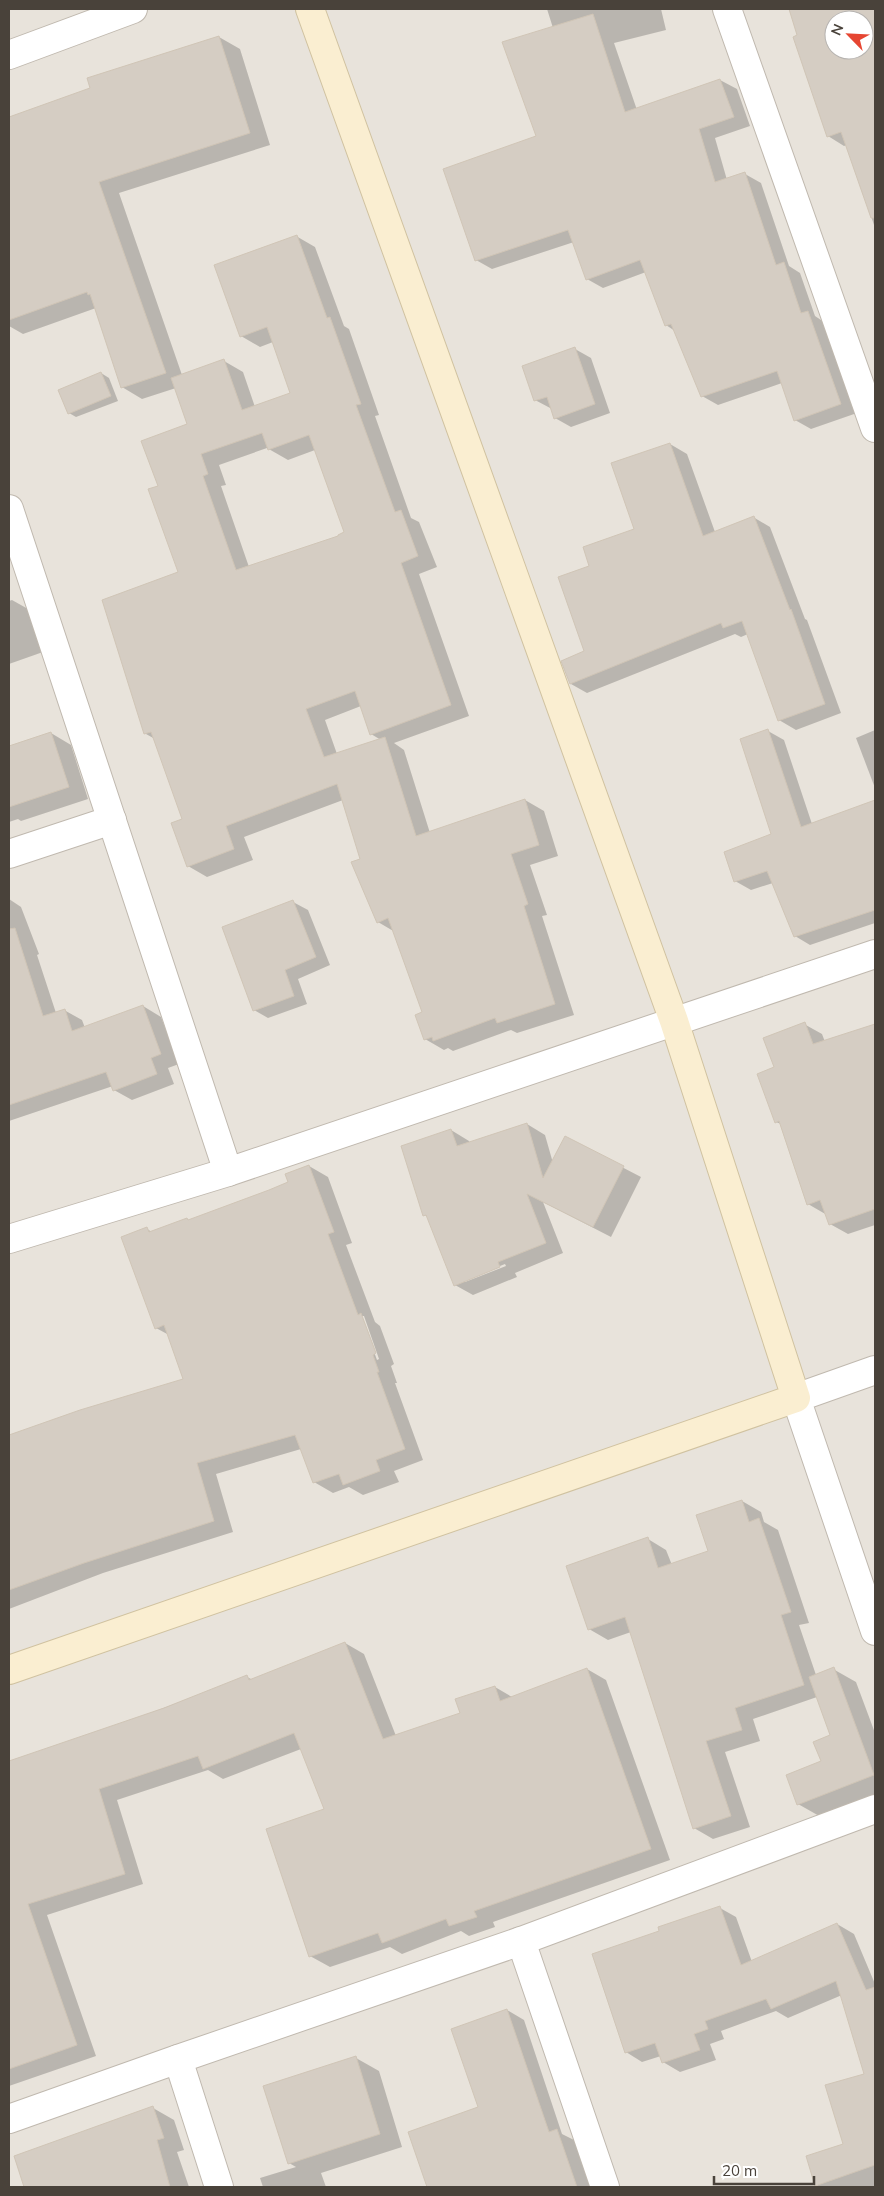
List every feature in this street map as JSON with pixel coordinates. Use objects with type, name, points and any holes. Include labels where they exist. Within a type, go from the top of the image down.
[{"type":"street","points":[[9,55],[133,9]]},
{"type":"street","points":[[310,9],[674,1020],[796,1398],[875,1631]]},
{"type":"street","points":[[727,9],[875,428]]},
{"type":"street","points":[[9,508],[228,1172]]},
{"type":"street","points":[[9,854],[112,820]]},
{"type":"street","points":[[9,1239],[228,1172],[674,1020],[875,954]]},
{"type":"street","points":[[9,1670],[875,1370]]},
{"type":"street","points":[[9,2119],[521,1941],[875,1809]]},
{"type":"street","points":[[521,1941],[605,2187]]},
{"type":"street","points":[[178,2059],[219,2187]]},
{"type":"shaded area","points":[[9,9],[875,9],[875,2187],[9,2187]]},
{"type":"building","points":[[789,9],[875,9],[875,218],[871,218],[841,132],[827,137],[793,37],[797,35]]},
{"type":"building","points":[[593,14],[625,112],[720,79],[734,117],[699,129],[715,182],[745,172],[776,265],[784,262],[801,313],[808,311],[841,404],[794,421],[777,371],[701,397],[671,324],[665,326],[640,260],[586,280],[568,230],[475,261],[443,169],[536,136],[502,42]]},
{"type":"building","points":[[219,36],[250,133],[99,182],[166,373],[121,388],[90,294],[88,295],[87,292],[9,320],[9,117],[90,88],[87,78]]},
{"type":"building","points":[[297,235],[327,318],[330,317],[361,404],[356,405],[395,512],[401,510],[418,556],[401,563],[451,705],[370,735],[355,691],[306,709],[324,757],[385,737],[416,836],[525,799],[539,845],[511,854],[528,904],[524,906],[555,1004],[497,1023],[495,1018],[433,1041],[432,1037],[424,1040],[415,1015],[422,1012],[388,918],[377,923],[351,862],[360,859],[337,784],[226,826],[234,849],[187,867],[171,823],[182,819],[151,732],[144,734],[102,600],[178,572],[148,489],[158,486],[141,441],[187,424],[171,378],[224,359],[242,410],[290,393],[267,327],[240,337],[214,265]],"holes":[[[262,433],[268,450],[309,435],[344,532],[338,536],[236,570],[203,476],[208,474],[201,454]]]},
{"type":"building","points":[[575,347],[595,404],[554,419],[547,397],[534,401],[522,366]]},
{"type":"building","points":[[101,372],[111,396],[68,414],[58,390]]},
{"type":"building","points":[[670,443],[703,536],[754,516],[791,609],[825,704],[778,721],[742,621],[723,628],[721,623],[570,684],[561,661],[584,651],[558,577],[589,566],[583,547],[634,529],[611,463]]},
{"type":"building","points":[[768,729],[801,827],[875,800],[875,910],[794,937],[767,871],[734,882],[724,852],[771,834],[740,739]]},
{"type":"building","points":[[51,732],[69,787],[9,807],[9,746]]},
{"type":"building","points":[[293,900],[316,957],[285,970],[294,996],[253,1011],[222,927]]},
{"type":"building","points":[[15,928],[43,1016],[65,1009],[72,1031],[143,1005],[161,1054],[151,1058],[157,1074],[113,1091],[106,1072],[9,1105],[9,929]]},
{"type":"building","points":[[805,1022],[813,1044],[875,1024],[875,1209],[829,1225],[820,1200],[807,1205],[779,1121],[775,1123],[757,1074],[774,1067],[763,1038]]},
{"type":"building","points":[[527,1123],[543,1178],[565,1136],[624,1166],[593,1227],[527,1194],[546,1243],[498,1262],[500,1267],[454,1286],[426,1215],[423,1216],[401,1146],[451,1129],[457,1146]]},
{"type":"building","points":[[309,1165],[334,1232],[328,1234],[358,1315],[361,1313],[376,1353],[373,1355],[379,1372],[377,1372],[405,1449],[376,1460],[380,1471],[343,1485],[339,1474],[313,1483],[295,1435],[197,1463],[214,1521],[84,1563],[9,1590],[9,1435],[80,1410],[183,1379],[164,1325],[155,1329],[121,1237],[147,1227],[149,1232],[187,1218],[188,1220],[269,1190],[288,1182],[285,1174]]},
{"type":"building","points":[[742,1500],[749,1522],[759,1518],[791,1612],[781,1615],[804,1685],[735,1708],[742,1730],[706,1741],[731,1816],[693,1829],[625,1617],[588,1630],[566,1566],[648,1537],[658,1568],[708,1551],[696,1515]]},
{"type":"building","points":[[345,1642],[383,1739],[460,1713],[455,1699],[495,1686],[500,1701],[587,1668],[651,1849],[474,1911],[477,1917],[449,1926],[446,1919],[382,1943],[378,1933],[309,1957],[266,1829],[324,1809],[294,1733],[203,1769],[198,1756],[99,1789],[125,1874],[28,1904],[77,2045],[9,2069],[9,1761],[164,1708],[247,1675],[249,1680]]},
{"type":"building","points":[[834,1667],[874,1775],[797,1805],[786,1775],[821,1761],[813,1742],[830,1735],[809,1677]]},
{"type":"building","points":[[720,1906],[741,1965],[837,1923],[866,1990],[875,1987],[875,2165],[815,2186],[806,2156],[843,2144],[825,2085],[864,2074],[836,1981],[771,2009],[766,1999],[705,2021],[708,2029],[694,2034],[700,2050],[662,2063],[655,2043],[625,2053],[592,1954],[659,1931],[658,1927]]},
{"type":"building","points":[[507,2009],[549,2132],[557,2129],[577,2187],[427,2187],[408,2132],[478,2107],[451,2029]]},
{"type":"building","points":[[356,2056],[380,2134],[288,2164],[263,2086]]},
{"type":"building","points":[[153,2106],[164,2138],[157,2140],[170,2187],[24,2187],[14,2156]]}]
